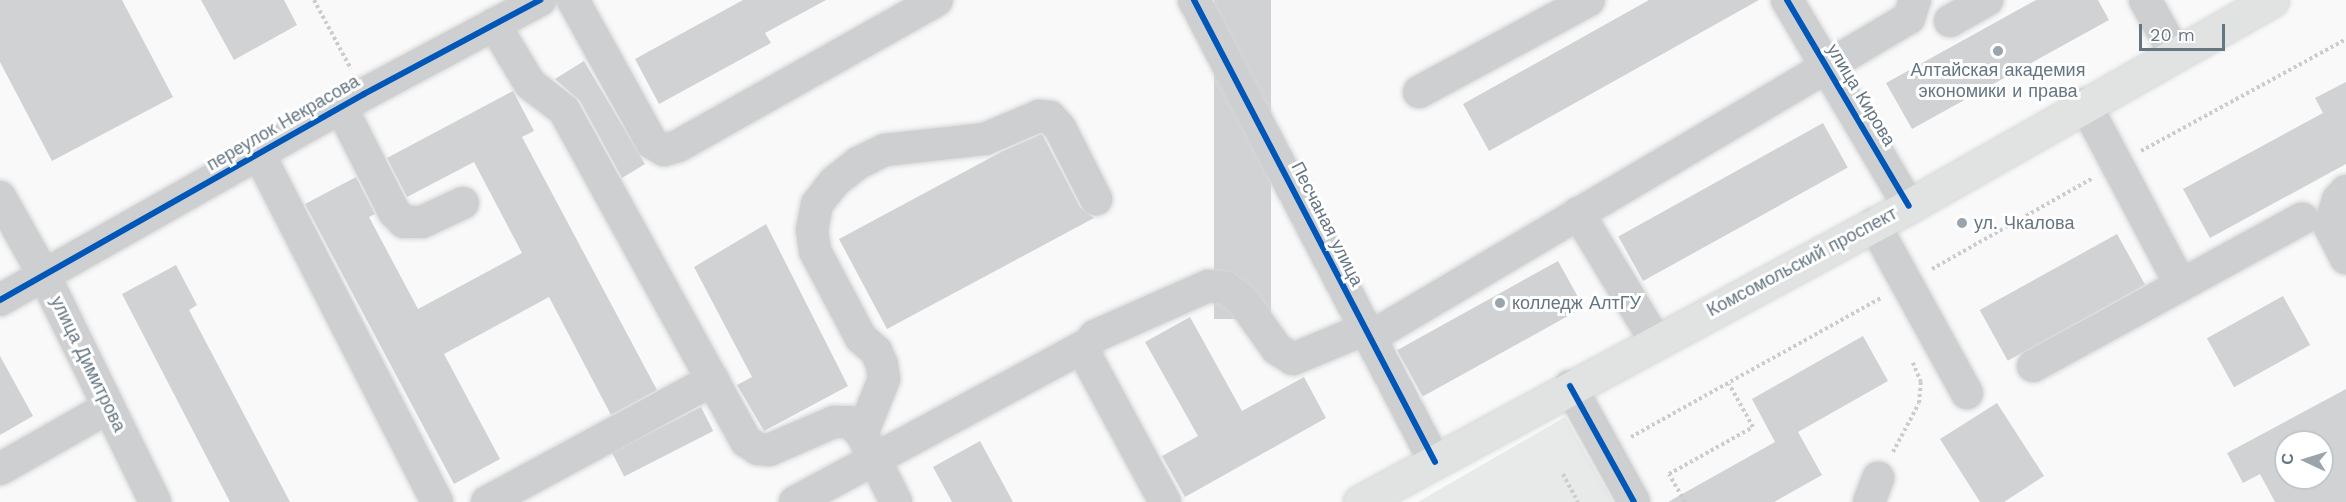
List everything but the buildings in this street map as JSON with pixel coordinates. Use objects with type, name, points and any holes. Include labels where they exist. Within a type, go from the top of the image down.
[{"type":"main road","name":"Комсомольский проспект","points":[[1360,502],[1655,340],[1909,206],[2272,0]]},
{"type":"street","points":[[573,0],[652,143],[664,150],[678,146],[937,0]]},
{"type":"street","name":"Песчаная улица","points":[[1194,0],[1435,462]]},
{"type":"street","points":[[1419,92],[1589,0]]},
{"type":"street","name":"улица Кирова","points":[[1787,0],[1909,206]]},
{"type":"street","points":[[795,502],[869,446],[1087,345],[1095,336],[1208,286],[1226,288],[1242,300],[1277,349],[1293,358],[1367,334],[1828,69],[1910,18],[1915,0]]},
{"type":"street","points":[[1950,21],[1988,0]]},
{"type":"street","points":[[2145,0],[2175,53]]},
{"type":"street","name":"переулок Некрасова","points":[[0,300],[45,277],[352,100],[529,3]]},
{"type":"street","points":[[494,24],[530,84],[564,111],[746,441],[758,449],[769,450],[834,422],[850,422],[869,446],[896,502]]},
{"type":"street","points":[[352,100],[394,212],[404,222],[422,222],[463,203]]},
{"type":"street","points":[[2085,105],[2181,285]]},
{"type":"street","points":[[869,446],[884,380],[882,365],[876,351],[861,338],[815,251],[812,230],[817,204],[834,182],[858,163],[885,150],[985,139],[1039,116],[1050,117],[1060,128],[1096,199]]},
{"type":"street","points":[[259,154],[437,502]]},
{"type":"street","points":[[2346,191],[2338,200],[2330,227],[2346,258]]},
{"type":"street","name":"улица Димитрова","points":[[0,197],[45,277],[155,502]]},
{"type":"street","points":[[1578,213],[1655,340]]},
{"type":"street","points":[[2033,366],[2302,219]]},
{"type":"street","points":[[1874,224],[1898,295],[1967,393]]},
{"type":"street","points":[[1087,345],[1087,358],[1165,502]]},
{"type":"street","points":[[486,502],[713,380]]},
{"type":"street","points":[[1570,386],[1635,502]]},
{"type":"street","points":[[0,469],[109,407]]},
{"type":"path","points":[[314,0],[352,100]]},
{"type":"path","points":[[1628,438],[1730,384],[1885,295],[1898,295],[2117,165],[2346,39]]},
{"type":"path","points":[[1874,490],[1919,403],[1921,382],[1912,360]]},
{"type":"path","points":[[1685,502],[1669,474],[1753,428],[1730,384]]},
{"type":"path","points":[[1563,474],[1578,502]]},
{"type":"shaded area","points":[[1565,417],[1613,502],[1418,502]]},
{"type":"cycle path","points":[[0,300],[364,94],[540,0]]},
{"type":"cycle path","points":[[1194,0],[1435,462]]},
{"type":"cycle path","points":[[1787,0],[1909,206]]},
{"type":"cycle path","points":[[1570,386],[1634,502]]},
{"type":"place","name":"Алтайская академия экономики и права","points":[[1998,51]]},
{"type":"place","name":"ул. Чкалова","points":[[1962,223]]},
{"type":"place","name":"колледж АлтГУ","points":[[1500,303]]}]
